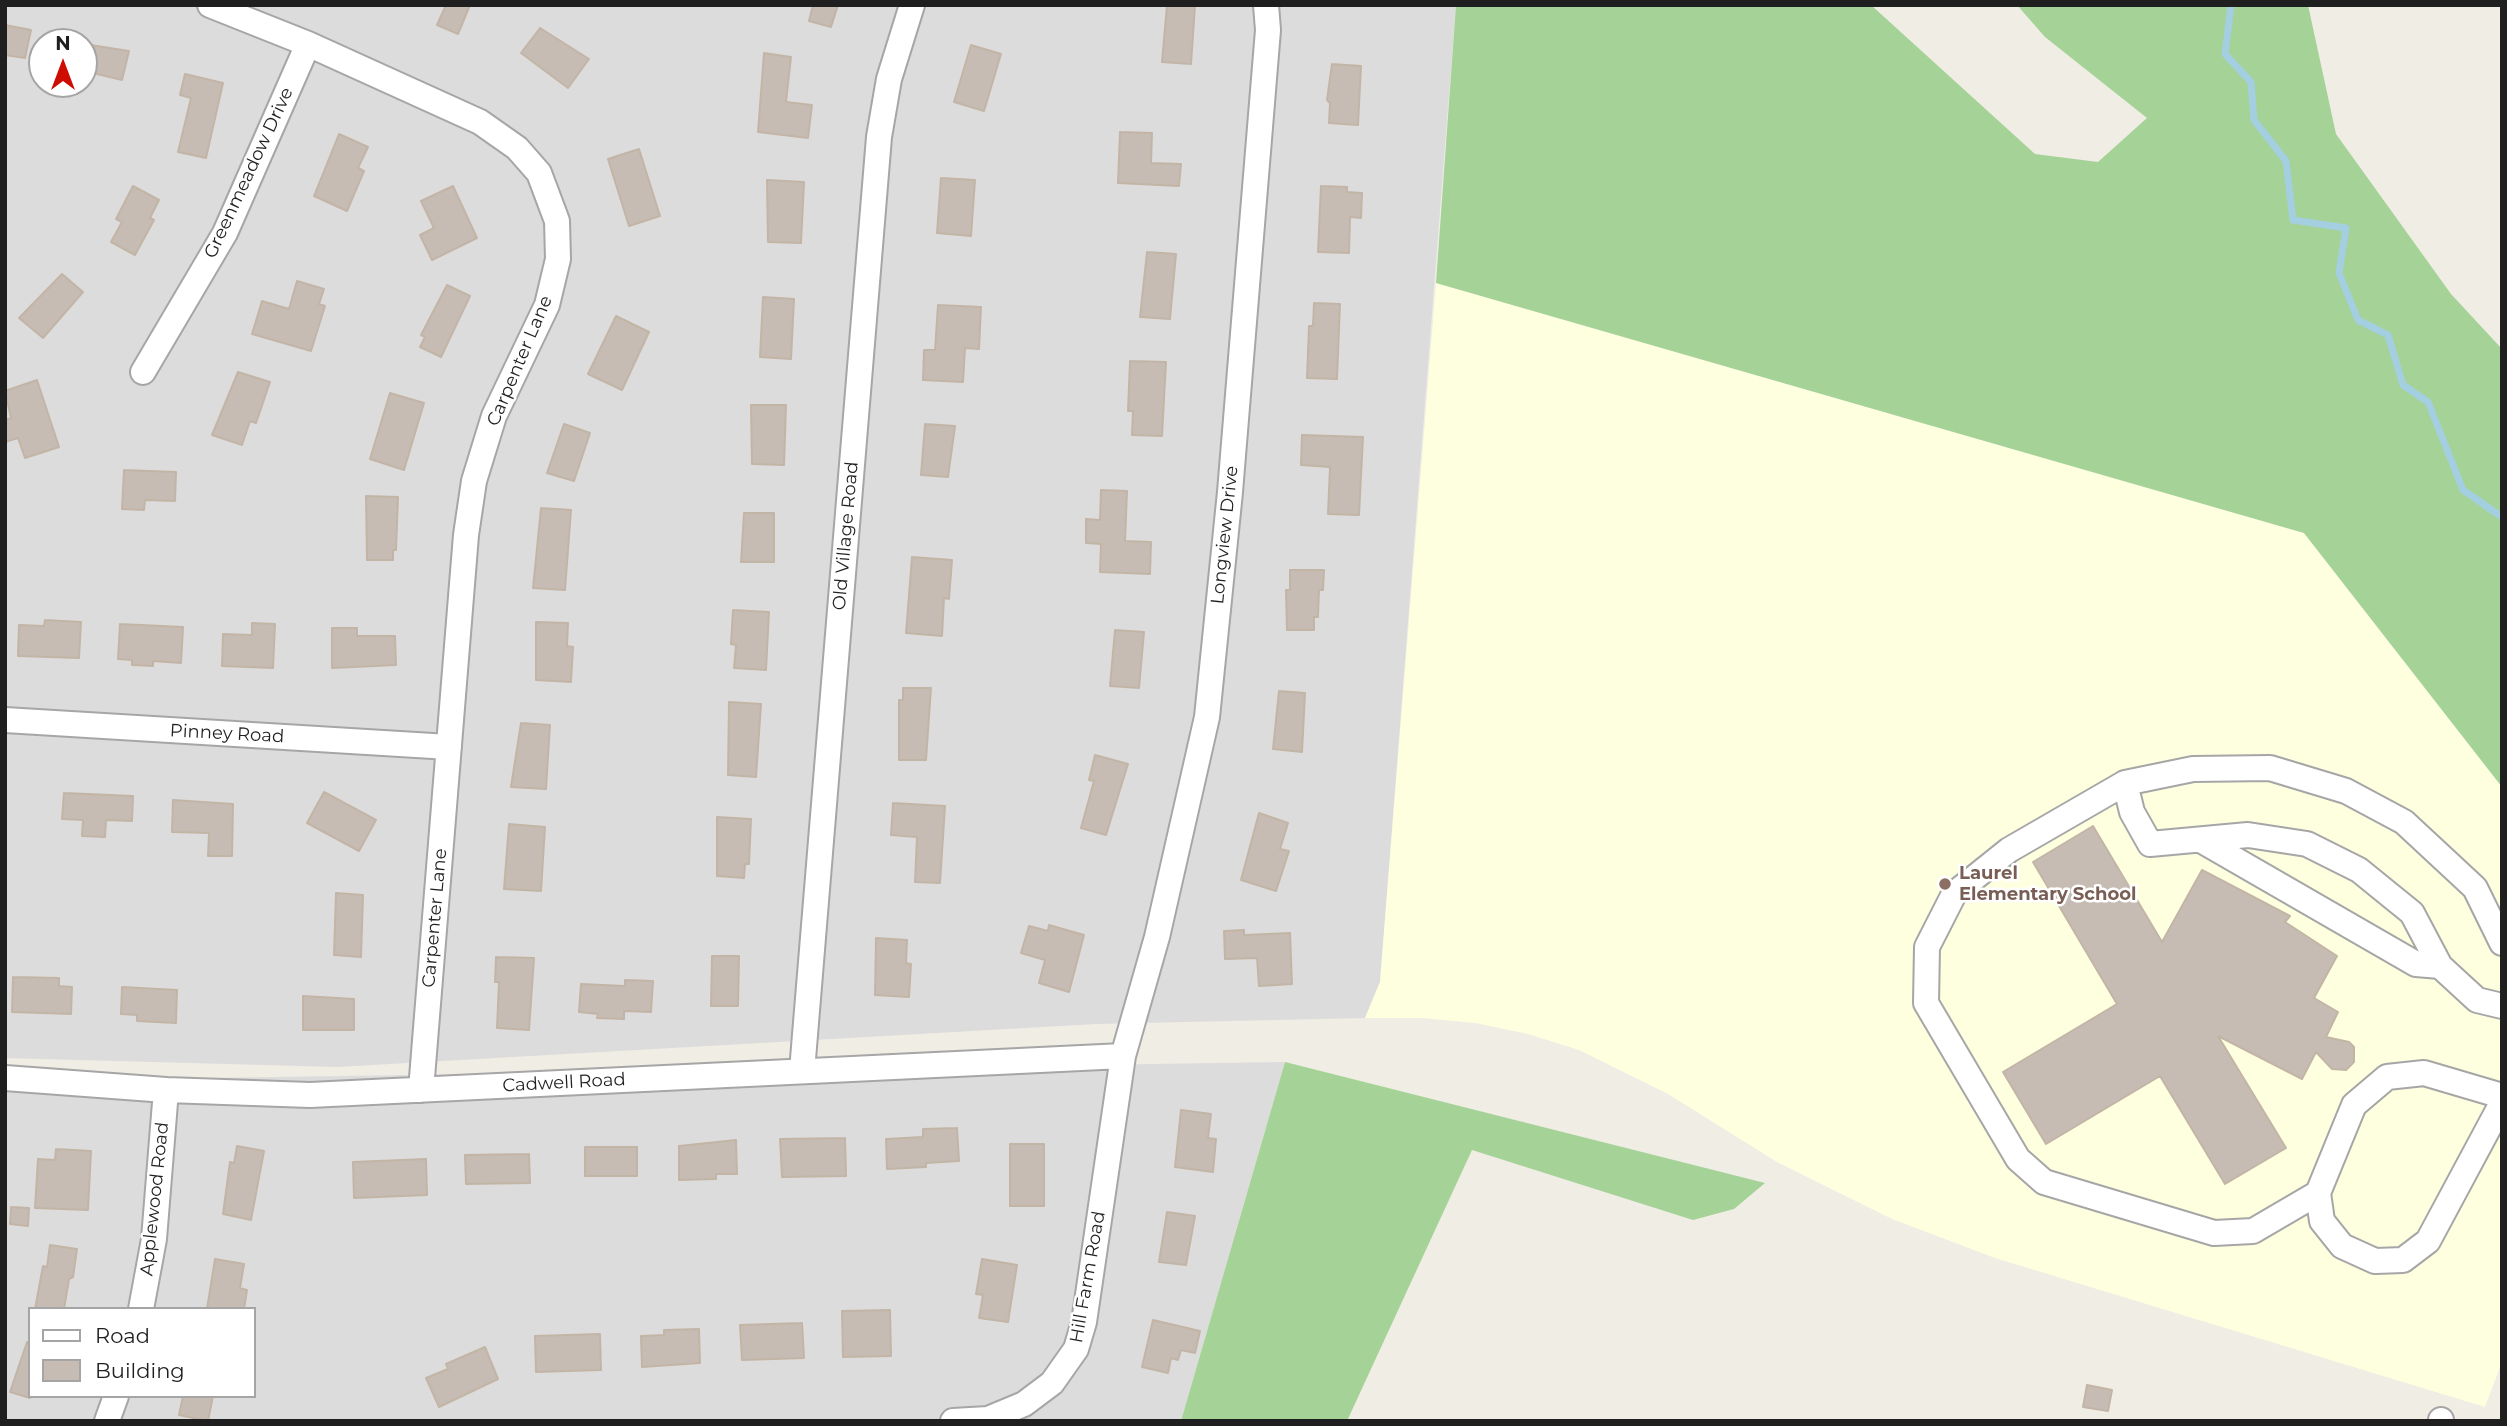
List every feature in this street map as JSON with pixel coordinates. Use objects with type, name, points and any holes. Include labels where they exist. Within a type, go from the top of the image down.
[{"type":"street","name":"Carpenter Lane","points":[[210,5],[309,44],[480,122],[517,148],[539,173],[557,221],[558,259],[547,305],[494,416],[474,481],[466,536],[421,1090]]},
{"type":"street","name":"Old Village Road","points":[[802,1071],[879,137],[889,79],[912,5]]},
{"type":"street","name":"Longview Drive","points":[[1124,1056],[1157,937],[1207,717],[1268,30],[1266,5]]},
{"type":"street","name":"Greenmeadow Drive","points":[[143,372],[225,233],[309,44]]},
{"type":"street","name":"Pinney Road","points":[[5,720],[449,747]]},
{"type":"street","points":[[2318,1194],[2253,1231],[2214,1233],[2044,1182],[2018,1159],[1926,1003],[1927,947],[1954,894],[2009,850],[2124,783],[2193,769],[2270,768],[2346,791],[2404,822],[2475,888],[2502,943]]},
{"type":"street","points":[[2124,783],[2132,812],[2151,844],[2248,835],[2307,844],[2359,870],[2412,913],[2440,966],[2477,1000],[2502,1006]]},
{"type":"street","points":[[2201,839],[2416,964],[2440,966]]},
{"type":"street","name":"Cadwell Road","points":[[5,1078],[166,1090],[310,1095],[1124,1056]]},
{"type":"street","name":"Hill Farm Road","points":[[953,1421],[988,1419],[1024,1404],[1052,1383],[1076,1349],[1084,1322],[1124,1056]]},
{"type":"street","points":[[2502,1096],[2424,1073],[2387,1077],[2354,1105],[2318,1194],[2322,1221],[2342,1246],[2375,1261],[2403,1260],[2428,1241],[2502,1103]]},
{"type":"street","name":"Applewood Road","points":[[141,1307],[154,1238],[166,1090]]},
{"type":"street","points":[[107,1421],[115,1398]]},
{"type":"shaded area","points":[[5,5],[1456,5],[1380,982],[1365,1018],[1096,1024],[337,1067],[5,1058]]},
{"type":"shaded area","name":"Laurel Elementary School","points":[[1436,283],[2304,533],[2502,787],[2502,1362],[2485,1407],[1995,1258],[1892,1219],[1777,1162],[1668,1094],[1579,1050],[1528,1034],[1475,1023],[1422,1018],[1365,1018],[1380,982]]},
{"type":"shaded area","points":[[1285,1062],[1181,1421],[5,1421],[5,1081]]},
{"type":"green space","points":[[1456,5],[1871,5],[2035,154],[2098,162],[2147,118],[2045,37],[2017,5],[2308,5],[2336,134],[2451,294],[2502,349],[2502,787],[2304,533],[1436,283]]},
{"type":"green space","points":[[1285,1062],[1765,1183],[1734,1209],[1693,1220],[1472,1150],[1347,1421],[1181,1421]]},
{"type":"building","points":[[446,5],[470,5],[458,34],[437,25]]},
{"type":"building","points":[[813,5],[838,5],[831,27],[809,21]]},
{"type":"building","points":[[1167,5],[1195,5],[1191,64],[1162,62]]},
{"type":"building","points":[[5,25],[28,29],[25,58],[5,55]]},
{"type":"building","points":[[540,28],[589,59],[568,88],[521,53]]},
{"type":"building","points":[[971,45],[1001,54],[984,111],[954,102]]},
{"type":"building","points":[[98,46],[129,51],[122,80],[98,74]]},
{"type":"building","points":[[764,53],[791,57],[786,102],[812,105],[808,138],[758,132]]},
{"type":"building","points":[[1332,64],[1361,66],[1358,125],[1329,123],[1330,103],[1327,100]]},
{"type":"building","points":[[185,74],[223,83],[206,158],[178,152],[191,98],[180,95]]},
{"type":"building","points":[[1120,132],[1152,133],[1151,163],[1181,164],[1179,186],[1118,183]]},
{"type":"building","points":[[339,134],[368,147],[358,168],[364,171],[347,211],[314,196]]},
{"type":"building","points":[[639,149],[660,216],[629,226],[608,159]]},
{"type":"building","points":[[941,178],[975,180],[971,236],[937,233]]},
{"type":"building","points":[[767,180],[804,182],[801,243],[768,242]]},
{"type":"building","points":[[133,186],[159,200],[150,218],[154,220],[135,255],[111,242],[122,222],[116,219]]},
{"type":"building","points":[[453,186],[477,238],[432,260],[420,235],[434,228],[421,201]]},
{"type":"building","points":[[1321,186],[1347,187],[1347,192],[1362,193],[1361,218],[1350,217],[1349,253],[1318,252]]},
{"type":"building","points":[[1147,252],[1176,254],[1170,319],[1140,317]]},
{"type":"building","points":[[62,274],[83,292],[43,338],[19,318]]},
{"type":"building","points":[[297,281],[324,289],[319,304],[325,306],[311,351],[252,334],[262,301],[289,309]]},
{"type":"building","points":[[447,285],[470,296],[441,357],[420,347],[425,337],[421,335]]},
{"type":"building","points":[[763,297],[794,299],[791,359],[760,357]]},
{"type":"building","points":[[1314,303],[1340,304],[1337,379],[1307,378],[1309,326],[1313,326]]},
{"type":"building","points":[[938,305],[981,307],[979,349],[965,348],[963,382],[923,380],[924,350],[935,350]]},
{"type":"building","points":[[616,316],[649,332],[622,390],[588,374]]},
{"type":"building","points":[[1130,361],[1166,362],[1162,436],[1132,435],[1133,411],[1128,411]]},
{"type":"building","points":[[238,372],[270,382],[256,423],[250,421],[242,445],[212,435]]},
{"type":"building","points":[[37,380],[59,447],[25,458],[18,438],[5,442],[5,420],[11,418],[5,391]]},
{"type":"building","points":[[390,393],[424,403],[404,470],[370,459]]},
{"type":"building","points":[[751,405],[786,405],[784,465],[752,464]]},
{"type":"building","points":[[564,424],[590,433],[574,481],[547,473]]},
{"type":"building","points":[[925,424],[955,426],[948,477],[921,475]]},
{"type":"building","points":[[1302,435],[1363,437],[1359,515],[1328,514],[1330,467],[1301,465]]},
{"type":"building","points":[[124,470],[176,472],[175,501],[145,500],[144,510],[122,509]]},
{"type":"building","points":[[1101,490],[1127,491],[1125,541],[1151,542],[1150,574],[1100,572],[1101,544],[1086,543],[1086,519],[1100,520]]},
{"type":"building","points":[[366,496],[398,497],[396,550],[393,550],[393,560],[367,560]]},
{"type":"building","points":[[541,508],[571,510],[565,590],[533,588]]},
{"type":"building","points":[[744,513],[774,513],[774,562],[741,562]]},
{"type":"building","points":[[912,557],[952,560],[949,599],[944,598],[942,636],[906,633]]},
{"type":"building","points":[[1290,570],[1324,570],[1323,590],[1319,590],[1318,617],[1314,617],[1314,630],[1287,630],[1286,590],[1290,590]]},
{"type":"building","points":[[733,610],[769,612],[766,670],[734,668],[736,645],[731,644]]},
{"type":"building","points":[[45,620],[81,622],[79,658],[18,656],[19,625],[44,626]]},
{"type":"building","points":[[536,622],[568,623],[567,646],[573,647],[571,682],[536,680]]},
{"type":"building","points":[[252,623],[275,624],[273,668],[222,666],[223,634],[252,635]]},
{"type":"building","points":[[120,624],[183,627],[181,663],[153,661],[153,666],[132,665],[132,660],[118,659]]},
{"type":"building","points":[[332,628],[357,628],[357,636],[395,636],[396,665],[332,668]]},
{"type":"building","points":[[1115,630],[1144,632],[1139,688],[1110,686]]},
{"type":"building","points":[[903,688],[931,688],[926,760],[899,760],[899,700],[903,700]]},
{"type":"building","points":[[1279,691],[1305,693],[1302,752],[1273,749]]},
{"type":"building","points":[[729,702],[761,704],[756,777],[728,775]]},
{"type":"building","points":[[521,723],[550,725],[546,789],[511,787]]},
{"type":"building","points":[[1095,755],[1128,764],[1106,835],[1081,828],[1094,781],[1089,780]]},
{"type":"building","points":[[324,792],[376,820],[359,851],[307,823]]},
{"type":"building","points":[[64,793],[133,796],[132,821],[106,820],[105,837],[82,836],[83,820],[62,819]]},
{"type":"building","points":[[173,800],[233,804],[232,856],[208,856],[209,833],[172,832]]},
{"type":"building","points":[[893,803],[945,806],[940,883],[915,882],[917,837],[891,835]]},
{"type":"building","points":[[1259,813],[1288,823],[1280,849],[1289,851],[1276,891],[1241,880]]},
{"type":"building","points":[[717,817],[751,819],[749,864],[745,864],[744,878],[717,876]]},
{"type":"building","points":[[509,824],[545,827],[541,891],[504,889]]},
{"type":"building","points":[[2093,826],[2162,942],[2202,870],[2290,916],[2285,922],[2337,956],[2314,998],[2338,1012],[2326,1037],[2349,1042],[2354,1047],[2354,1062],[2346,1070],[2332,1069],[2316,1052],[2302,1079],[2218,1036],[2286,1148],[2225,1184],[2160,1076],[2046,1144],[2003,1072],[2117,1004],[2033,862]]},
{"type":"building","points":[[336,893],[363,895],[361,957],[334,955]]},
{"type":"building","points":[[1049,925],[1084,935],[1069,992],[1039,983],[1045,960],[1021,953],[1029,926],[1048,931]]},
{"type":"building","points":[[1244,930],[1244,935],[1290,933],[1292,984],[1259,986],[1257,958],[1225,959],[1224,931]]},
{"type":"building","points":[[876,938],[907,940],[906,963],[911,964],[909,997],[875,995]]},
{"type":"building","points":[[712,956],[739,956],[738,1006],[711,1006]]},
{"type":"building","points":[[496,957],[534,958],[529,1030],[497,1028],[499,982],[495,982]]},
{"type":"building","points":[[13,977],[59,978],[59,986],[72,987],[71,1014],[12,1012]]},
{"type":"building","points":[[625,980],[653,981],[651,1012],[624,1011],[624,1019],[597,1018],[598,1014],[579,1012],[581,984],[625,986]]},
{"type":"building","points":[[122,987],[177,990],[176,1023],[137,1021],[137,1015],[121,1014]]},
{"type":"building","points":[[303,996],[354,999],[354,1030],[303,1030]]},
{"type":"building","points":[[1181,1110],[1211,1114],[1208,1138],[1216,1139],[1213,1172],[1175,1167]]},
{"type":"building","points":[[957,1128],[959,1161],[926,1163],[926,1167],[887,1169],[886,1139],[923,1137],[923,1129]]},
{"type":"building","points":[[845,1138],[846,1176],[782,1177],[780,1139]]},
{"type":"building","points":[[736,1140],[737,1174],[716,1174],[716,1179],[679,1180],[679,1146]]},
{"type":"building","points":[[1010,1144],[1044,1144],[1044,1206],[1010,1206]]},
{"type":"building","points":[[237,1146],[264,1151],[251,1220],[223,1214],[230,1162],[234,1163]]},
{"type":"building","points":[[585,1147],[637,1147],[637,1176],[585,1176]]},
{"type":"building","points":[[56,1149],[91,1151],[88,1210],[35,1208],[38,1159],[55,1160]]},
{"type":"building","points":[[529,1154],[530,1183],[466,1184],[465,1155]]},
{"type":"building","points":[[426,1159],[427,1195],[354,1198],[353,1162]]},
{"type":"building","points":[[11,1207],[29,1208],[28,1226],[10,1224]]},
{"type":"building","points":[[1167,1212],[1195,1216],[1186,1265],[1159,1262]]},
{"type":"building","points":[[50,1245],[77,1249],[64,1307],[35,1307],[43,1266],[47,1267]]},
{"type":"building","points":[[215,1259],[244,1264],[240,1288],[247,1290],[244,1307],[207,1307]]},
{"type":"building","points":[[982,1259],[1017,1265],[1008,1322],[979,1318],[983,1295],[976,1294]]},
{"type":"building","points":[[890,1310],[891,1356],[843,1357],[842,1311]]},
{"type":"building","points":[[1153,1320],[1200,1331],[1195,1353],[1181,1350],[1178,1360],[1171,1358],[1168,1373],[1142,1367]]},
{"type":"building","points":[[802,1323],[804,1358],[742,1360],[740,1325]]},
{"type":"building","points":[[699,1329],[700,1363],[642,1367],[641,1336],[664,1335],[664,1330]]},
{"type":"building","points":[[600,1334],[601,1370],[536,1372],[535,1336]]},
{"type":"building","points":[[27,1342],[28,1342],[28,1397],[10,1392]]},
{"type":"building","points":[[485,1347],[498,1379],[439,1407],[426,1378],[448,1369],[446,1364]]},
{"type":"building","points":[[2087,1385],[2112,1390],[2108,1411],[2083,1407]]},
{"type":"building","points":[[183,1398],[213,1398],[208,1421],[179,1415]]},
{"type":"waterway","points":[[2231,5],[2225,54],[2251,82],[2254,120],[2286,161],[2293,220],[2346,228],[2339,273],[2358,320],[2388,335],[2403,385],[2428,402],[2463,490],[2502,517]]},
{"type":"place","name":"Laurel Elementary School","points":[[1945,884]]}]
